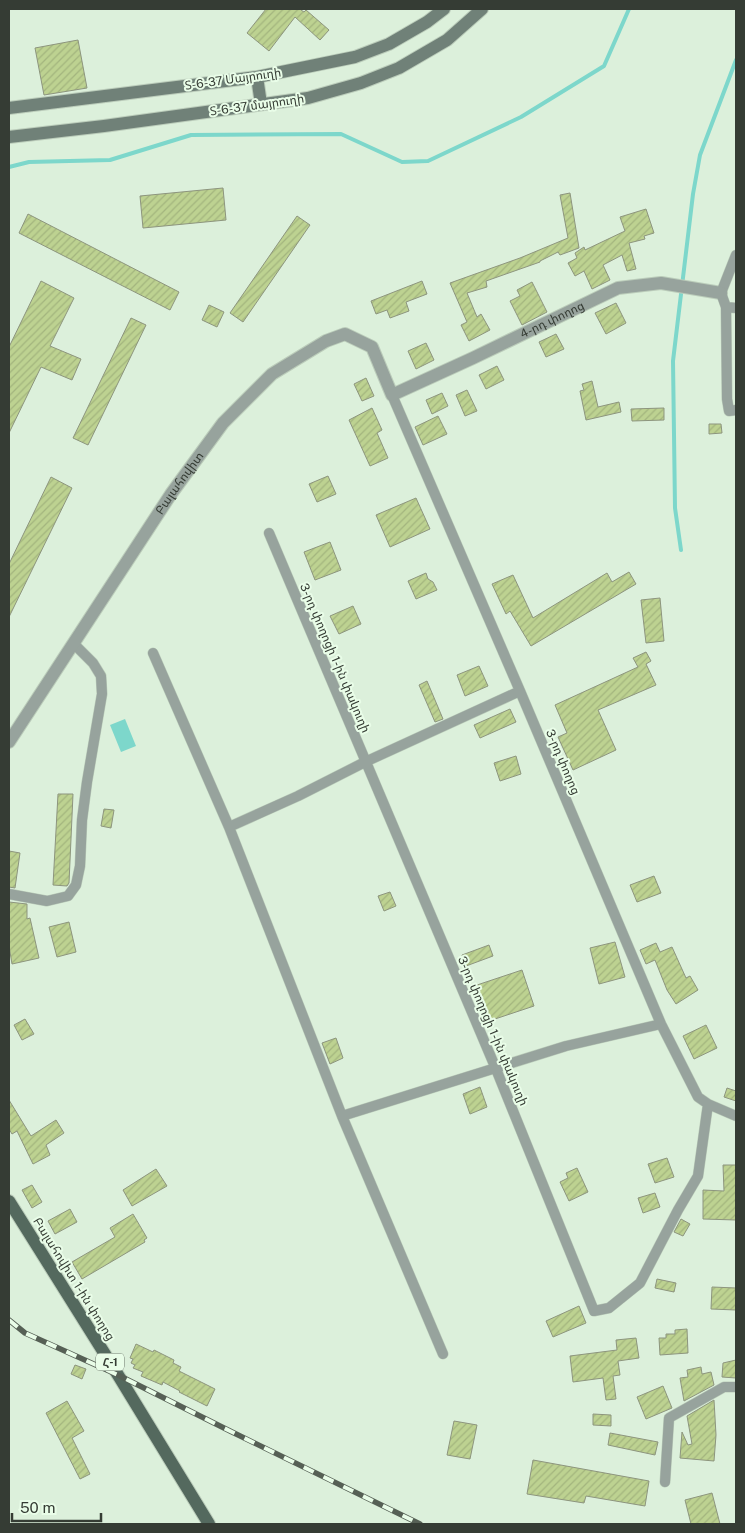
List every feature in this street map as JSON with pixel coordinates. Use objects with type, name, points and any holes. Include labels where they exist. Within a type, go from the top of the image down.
[{"type":"main road","name":"Տ-6-37 Մայրուղի","points":[[9,108],[256,76],[355,57],[389,44],[427,22],[444,9]]},
{"type":"main road","name":"Տ-6-37 մայրուղի","points":[[9,137],[308,98],[361,83],[399,68],[447,40],[482,9]]},
{"type":"main road","points":[[256,76],[261,104]]},
{"type":"main road","name":"Բալահովիտ 1-ին փողոց","points":[[9,1201],[209,1524]]},
{"type":"street","points":[[736,255],[716,292],[731,308],[727,399],[729,410],[736,410]]},
{"type":"street","name":"4-րդ փողոց","points":[[392,395],[618,288],[661,283],[716,292]]},
{"type":"street","name":"Բալահովիտ","points":[[9,742],[171,494],[223,423],[272,374],[326,341],[345,334],[372,347],[392,395]]},
{"type":"street","name":"3-րդ փողոց","points":[[392,395],[661,1024],[698,1097],[708,1104],[736,1116]]},
{"type":"street","name":"3-րդ փողոցի 1-ին փակուղի","points":[[269,533],[496,1069],[594,1311],[610,1308],[640,1283],[698,1176],[708,1104]]},
{"type":"street","points":[[9,894],[47,901],[68,896],[76,885],[80,866],[86,782],[102,694],[101,676],[93,663],[74,644]]},
{"type":"street","points":[[153,653],[229,827],[342,1116],[443,1354]]},
{"type":"street","points":[[229,827],[520,691]]},
{"type":"street","points":[[342,1116],[566,1046],[661,1024]]},
{"type":"street","points":[[665,1482],[669,1418],[724,1387],[736,1387]]},
{"type":"water","points":[[125,719],[136,746],[121,752],[110,725]]},
{"type":"building","points":[[266,9],[302,9],[304,12],[306,10],[329,30],[320,40],[295,17],[269,51],[247,33]]},
{"type":"building","points":[[78,40],[87,88],[44,95],[35,48]]},
{"type":"building","points":[[223,188],[226,220],[143,228],[140,196]]},
{"type":"building","points":[[570,193],[579,248],[560,255],[558,252],[540,262],[486,281],[487,287],[467,293],[477,317],[481,314],[490,330],[469,341],[461,325],[467,322],[450,283],[520,258],[568,238],[560,195]]},
{"type":"building","points":[[646,209],[654,233],[644,236],[645,239],[629,243],[636,269],[627,271],[622,255],[603,265],[610,280],[592,289],[584,271],[575,276],[568,263],[577,258],[575,253],[584,247],[585,250],[625,231],[620,217]]},
{"type":"building","points":[[28,214],[179,292],[170,310],[19,233]]},
{"type":"building","points":[[297,216],[310,225],[243,322],[230,313]]},
{"type":"building","points":[[41,281],[74,298],[50,346],[81,359],[72,380],[41,367],[9,433],[9,347]]},
{"type":"building","points":[[422,281],[427,294],[406,302],[409,311],[390,318],[387,310],[376,314],[371,301]]},
{"type":"building","points":[[532,282],[547,312],[522,325],[510,301],[520,296],[517,290]]},
{"type":"building","points":[[616,303],[626,323],[606,334],[595,313]]},
{"type":"building","points":[[209,305],[224,312],[217,327],[202,320]]},
{"type":"building","points":[[131,318],[146,325],[88,445],[73,438]]},
{"type":"building","points":[[556,334],[564,349],[546,357],[539,342]]},
{"type":"building","points":[[426,343],[434,360],[416,369],[408,351]]},
{"type":"building","points":[[497,366],[504,380],[486,389],[479,375]]},
{"type":"building","points":[[366,378],[374,396],[362,401],[354,384]]},
{"type":"building","points":[[592,381],[598,407],[619,402],[621,412],[586,420],[580,391],[584,390],[582,384]]},
{"type":"building","points":[[467,390],[477,411],[465,416],[456,395]]},
{"type":"building","points":[[442,393],[448,406],[432,414],[426,400]]},
{"type":"building","points":[[372,408],[382,430],[377,433],[388,458],[370,466],[349,420]]},
{"type":"building","points":[[664,408],[664,420],[632,421],[631,409]]},
{"type":"building","points":[[438,416],[447,434],[423,445],[415,427]]},
{"type":"building","points":[[709,424],[721,424],[722,433],[709,434]]},
{"type":"building","points":[[328,476],[336,494],[317,502],[309,484]]},
{"type":"building","points":[[51,477],[72,488],[9,617],[9,564]]},
{"type":"building","points":[[416,498],[430,529],[390,547],[376,515]]},
{"type":"building","points":[[330,542],[341,570],[315,580],[304,552]]},
{"type":"building","points":[[629,572],[636,584],[531,646],[510,611],[506,614],[492,584],[513,575],[533,618],[607,573],[612,582]]},
{"type":"building","points":[[426,573],[428,579],[433,582],[437,590],[416,599],[408,581]]},
{"type":"building","points":[[660,598],[664,641],[646,643],[641,600]]},
{"type":"building","points":[[353,606],[361,624],[339,634],[330,616]]},
{"type":"building","points":[[646,652],[651,661],[646,664],[656,685],[598,710],[616,750],[573,770],[558,737],[567,733],[555,705],[638,667],[633,658]]},
{"type":"building","points":[[479,666],[488,686],[465,696],[457,675]]},
{"type":"building","points":[[427,681],[443,719],[435,722],[419,685]]},
{"type":"building","points":[[510,709],[516,722],[480,738],[474,725]]},
{"type":"building","points":[[516,756],[521,774],[500,781],[494,763]]},
{"type":"building","points":[[58,794],[73,794],[69,883],[67,886],[53,885]]},
{"type":"building","points":[[104,809],[114,810],[111,828],[101,826]]},
{"type":"building","points":[[9,851],[20,853],[15,888],[9,887]]},
{"type":"building","points":[[654,876],[661,893],[637,902],[630,885]]},
{"type":"building","points":[[390,892],[396,906],[384,911],[378,896]]},
{"type":"building","points":[[9,902],[27,904],[27,919],[30,918],[39,958],[12,964],[9,946]]},
{"type":"building","points":[[69,922],[76,952],[57,957],[49,927]]},
{"type":"building","points":[[615,942],[625,977],[599,984],[590,948]]},
{"type":"building","points":[[656,943],[660,952],[672,947],[686,978],[690,976],[698,990],[676,1004],[667,990],[655,960],[646,964],[640,950]]},
{"type":"building","points":[[489,945],[493,956],[466,966],[462,955]]},
{"type":"building","points":[[522,970],[534,1006],[486,1022],[474,986]]},
{"type":"building","points":[[25,1019],[34,1034],[22,1040],[14,1025]]},
{"type":"building","points":[[706,1025],[717,1048],[694,1059],[683,1036]]},
{"type":"building","points":[[336,1038],[343,1058],[330,1064],[322,1043]]},
{"type":"building","points":[[480,1087],[487,1107],[470,1114],[463,1094]]},
{"type":"building","points":[[727,1088],[736,1091],[736,1101],[724,1097]]},
{"type":"building","points":[[9,1100],[31,1136],[56,1120],[64,1133],[46,1145],[50,1155],[33,1164],[17,1131],[12,1134],[9,1129]]},
{"type":"building","points":[[667,1158],[674,1177],[655,1183],[648,1164]]},
{"type":"building","points":[[723,1165],[736,1165],[736,1220],[703,1219],[703,1190],[724,1191]]},
{"type":"building","points":[[577,1168],[588,1192],[569,1201],[560,1182],[568,1178],[566,1173]]},
{"type":"building","points":[[156,1169],[167,1186],[132,1206],[123,1190]]},
{"type":"building","points":[[32,1185],[42,1202],[32,1208],[22,1190]]},
{"type":"building","points":[[655,1193],[660,1207],[643,1213],[638,1198]]},
{"type":"building","points":[[70,1209],[77,1222],[55,1234],[48,1221]]},
{"type":"building","points":[[133,1214],[147,1238],[144,1240],[145,1242],[82,1279],[72,1262],[115,1237],[110,1228]]},
{"type":"building","points":[[681,1219],[690,1224],[683,1236],[674,1232]]},
{"type":"building","points":[[657,1279],[676,1283],[674,1292],[655,1288]]},
{"type":"building","points":[[712,1287],[736,1288],[736,1310],[711,1309]]},
{"type":"building","points":[[579,1306],[586,1323],[553,1337],[546,1321]]},
{"type":"building","points":[[687,1329],[688,1353],[660,1355],[659,1338],[666,1338],[666,1334],[675,1334],[675,1330]]},
{"type":"building","points":[[636,1338],[639,1358],[618,1361],[620,1375],[613,1376],[616,1399],[606,1400],[603,1378],[573,1382],[570,1356],[617,1350],[616,1340]]},
{"type":"building","points":[[136,1344],[174,1360],[173,1363],[181,1367],[179,1371],[215,1389],[207,1406],[163,1382],[162,1385],[141,1376],[143,1372],[133,1368],[135,1365],[131,1363],[133,1359],[130,1358]]},
{"type":"building","points":[[736,1360],[736,1378],[722,1377],[723,1363]]},
{"type":"building","points":[[75,1365],[86,1369],[82,1379],[71,1374]]},
{"type":"building","points":[[701,1367],[702,1374],[711,1372],[714,1385],[684,1401],[680,1378],[688,1377],[687,1370]]},
{"type":"building","points":[[663,1386],[672,1408],[646,1419],[637,1397]]},
{"type":"building","points":[[714,1400],[716,1435],[714,1461],[680,1458],[682,1432],[688,1445],[692,1444],[687,1416]]},
{"type":"building","points":[[67,1401],[84,1431],[72,1438],[90,1474],[80,1479],[46,1413]]},
{"type":"building","points":[[593,1414],[611,1415],[611,1426],[593,1425]]},
{"type":"building","points":[[454,1421],[477,1425],[470,1459],[447,1455]]},
{"type":"building","points":[[610,1433],[658,1442],[655,1455],[608,1445]]},
{"type":"building","points":[[533,1460],[649,1481],[645,1506],[586,1496],[584,1503],[527,1494]]},
{"type":"building","points":[[712,1493],[720,1524],[691,1524],[685,1500]]},
{"type":"waterway","points":[[9,167],[29,162],[110,160],[191,135],[341,134],[402,162],[428,161],[521,117],[604,66],[629,9]]},
{"type":"waterway","points":[[681,550],[675,508],[673,361],[693,194],[700,155],[736,60]]},
{"type":"railway","points":[[9,1320],[25,1333],[118,1375],[420,1524]]}]
